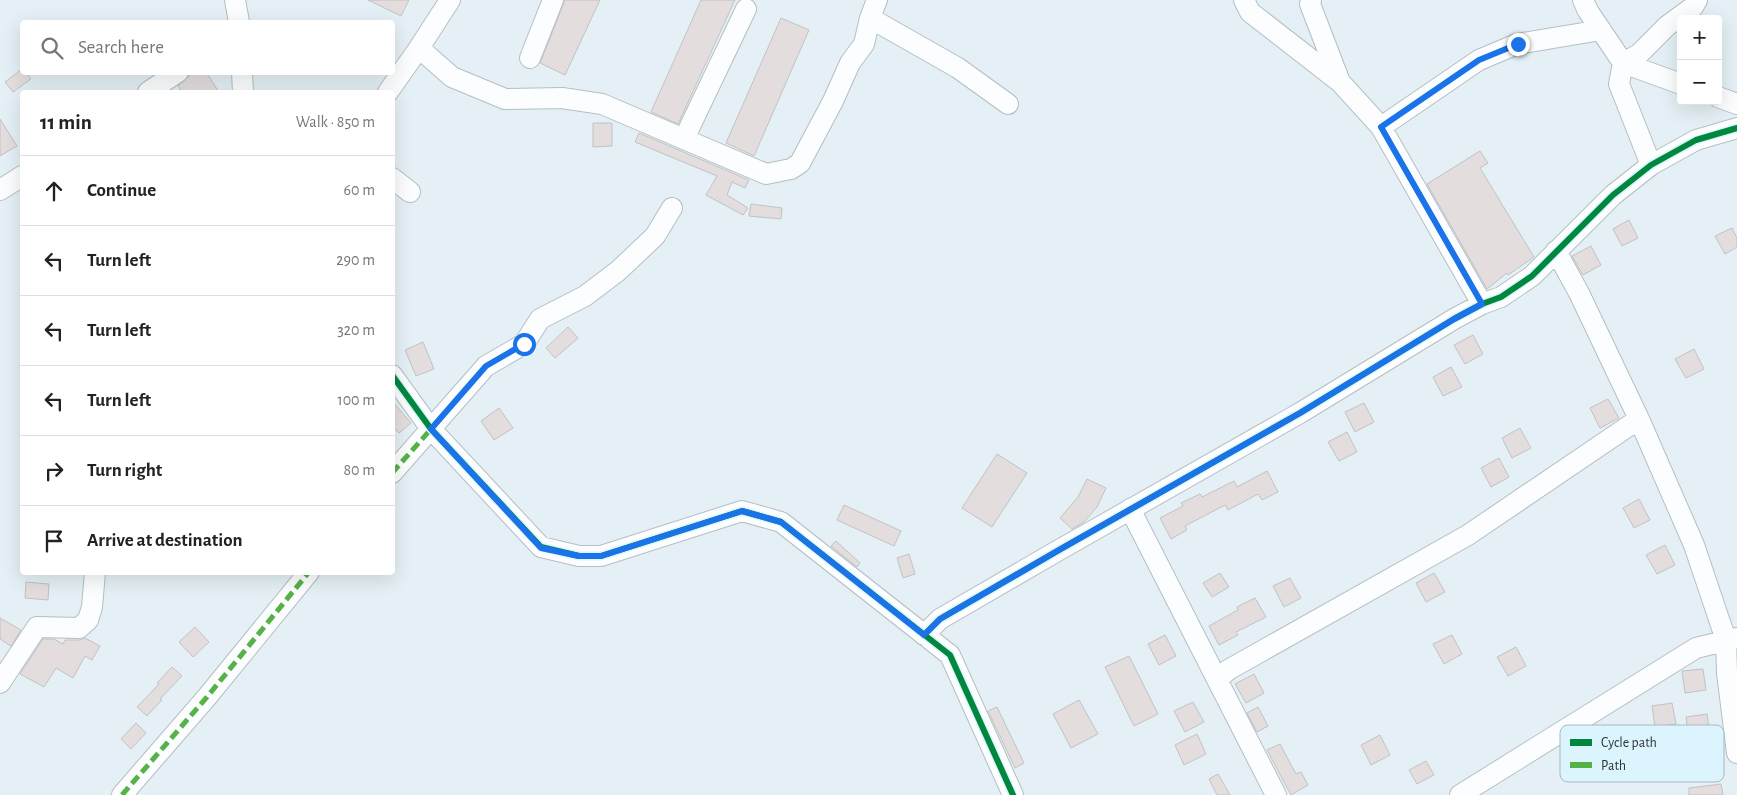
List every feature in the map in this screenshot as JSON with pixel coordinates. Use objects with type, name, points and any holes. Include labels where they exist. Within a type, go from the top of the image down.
[{"type":"street","points":[[234,0],[239,20]]},
{"type":"street","points":[[389,90],[450,0]]},
{"type":"street","points":[[530,58],[553,0]]},
{"type":"street","points":[[1244,0],[1250,12],[1340,82],[1381,127],[1482,304]]},
{"type":"street","points":[[1310,0],[1340,82]]},
{"type":"street","points":[[1583,0],[1588,11],[1623,63],[1677,83]]},
{"type":"street","points":[[1650,165],[1619,84],[1623,63],[1639,54],[1667,26],[1693,7],[1697,0]]},
{"type":"street","points":[[684,139],[746,9]]},
{"type":"street","points":[[419,48],[452,77],[505,99],[562,98],[602,104],[766,174],[791,169],[800,163],[833,101],[850,64],[864,44],[874,9],[1008,104]]},
{"type":"street","points":[[1381,127],[1479,60],[1518,44],[1601,30]]},
{"type":"street","points":[[151,90],[174,75]]},
{"type":"street","points":[[242,75],[243,90]]},
{"type":"street","points":[[1722,98],[1737,104]]},
{"type":"street","points":[[924,635],[940,619],[1300,413],[1454,319],[1500,297],[1532,276],[1613,195],[1650,165],[1696,140],[1737,128]]},
{"type":"street","points":[[0,190],[20,177]]},
{"type":"street","points":[[395,180],[410,192]]},
{"type":"street","points":[[395,470],[486,366],[524,344],[540,319],[585,296],[618,271],[655,236],[672,208]]},
{"type":"street","points":[[1556,251],[1579,293],[1639,419],[1694,545],[1732,639],[1727,673],[1737,753]]},
{"type":"street","points":[[395,379],[431,429],[541,548],[579,556],[601,556],[742,511],[781,522],[950,655],[1012,795]]},
{"type":"street","points":[[1218,679],[1228,670],[1468,534],[1639,419]]},
{"type":"street","points":[[1130,509],[1276,795]]},
{"type":"street","points":[[0,683],[37,627],[79,628],[88,620],[92,607],[95,575]]},
{"type":"street","points":[[122,795],[207,697],[306,575]]},
{"type":"street","points":[[1572,725],[1696,648],[1732,639]]},
{"type":"street","points":[[1460,795],[1560,733]]},
{"type":"building","points":[[368,0],[409,0],[401,16]]},
{"type":"building","points":[[565,0],[600,0],[565,75],[540,63]]},
{"type":"building","points":[[701,0],[735,0],[678,124],[651,112]]},
{"type":"building","points":[[781,18],[809,30],[754,156],[726,143]]},
{"type":"building","points":[[20,71],[20,75],[28,75],[31,79],[13,92],[5,82]]},
{"type":"building","points":[[190,75],[208,75],[218,90],[181,90],[178,86]]},
{"type":"building","points":[[0,119],[17,146],[0,156]]},
{"type":"building","points":[[593,123],[612,123],[612,146],[593,147]]},
{"type":"building","points":[[639,133],[749,180],[745,188],[732,182],[727,195],[748,208],[743,215],[706,195],[717,176],[635,142]]},
{"type":"building","points":[[1480,151],[1488,163],[1480,168],[1534,257],[1508,275],[1507,273],[1487,289],[1427,184]]},
{"type":"building","points":[[751,204],[782,208],[781,219],[749,216]]},
{"type":"building","points":[[1629,220],[1638,238],[1622,246],[1613,229]]},
{"type":"building","points":[[1732,228],[1737,238],[1737,247],[1725,254],[1715,236]]},
{"type":"building","points":[[1591,246],[1601,265],[1583,275],[1572,256]]},
{"type":"building","points":[[568,327],[578,338],[555,358],[546,348]]},
{"type":"building","points":[[1473,335],[1483,354],[1465,364],[1454,345]]},
{"type":"building","points":[[423,342],[434,369],[416,376],[405,350]]},
{"type":"building","points":[[1694,349],[1704,369],[1686,378],[1675,359]]},
{"type":"building","points":[[1451,367],[1462,387],[1443,396],[1433,377]]},
{"type":"building","points":[[1608,399],[1619,418],[1600,428],[1590,408]]},
{"type":"building","points":[[1364,403],[1374,422],[1355,432],[1345,412]]},
{"type":"building","points":[[395,404],[411,423],[399,433],[395,429]]},
{"type":"building","points":[[499,408],[513,428],[494,440],[481,421]]},
{"type":"building","points":[[1520,428],[1531,448],[1512,458],[1502,438]]},
{"type":"building","points":[[1347,432],[1357,452],[1339,461],[1328,442]]},
{"type":"building","points":[[997,454],[1027,473],[992,527],[962,508]]},
{"type":"building","points":[[1499,458],[1509,477],[1491,487],[1481,468]]},
{"type":"building","points":[[1267,471],[1278,492],[1262,500],[1258,494],[1228,510],[1225,505],[1185,526],[1187,530],[1171,539],[1160,518],[1183,506],[1181,503],[1200,494],[1202,497],[1234,481],[1237,487]]},
{"type":"building","points":[[1087,479],[1106,488],[1097,507],[1084,522],[1072,529],[1060,518],[1078,497]]},
{"type":"building","points":[[1639,499],[1650,520],[1634,528],[1623,508]]},
{"type":"building","points":[[844,505],[901,531],[894,546],[837,520]]},
{"type":"building","points":[[836,541],[860,563],[857,567],[831,546]]},
{"type":"building","points":[[1665,545],[1675,565],[1657,574],[1646,555]]},
{"type":"building","points":[[909,554],[915,574],[903,578],[897,558]]},
{"type":"building","points":[[1220,573],[1229,587],[1212,597],[1203,583]]},
{"type":"building","points":[[1434,573],[1445,592],[1426,602],[1416,583]]},
{"type":"building","points":[[1290,578],[1301,598],[1284,607],[1273,586]]},
{"type":"building","points":[[26,582],[49,584],[48,600],[25,598]]},
{"type":"building","points":[[1255,598],[1266,617],[1236,632],[1238,635],[1219,645],[1209,626],[1238,610],[1237,607]]},
{"type":"building","points":[[0,618],[21,630],[11,646],[0,639]]},
{"type":"building","points":[[195,627],[209,642],[193,657],[179,642]]},
{"type":"building","points":[[1165,635],[1176,656],[1159,665],[1148,644]]},
{"type":"building","points":[[1452,635],[1462,654],[1444,664],[1433,644]]},
{"type":"building","points":[[85,638],[100,646],[92,660],[85,656],[73,678],[56,668],[44,687],[20,674],[43,639],[54,639],[63,644],[65,640]]},
{"type":"building","points":[[1516,647],[1526,666],[1508,676],[1497,657]]},
{"type":"building","points":[[1129,656],[1158,714],[1134,726],[1105,667]]},
{"type":"building","points":[[172,667],[182,676],[147,716],[137,707]]},
{"type":"building","points":[[1703,669],[1706,690],[1685,693],[1682,671]]},
{"type":"building","points":[[1254,674],[1264,693],[1246,703],[1235,684]]},
{"type":"building","points":[[1079,700],[1098,734],[1071,748],[1053,714]]},
{"type":"building","points":[[1193,702],[1204,722],[1185,732],[1174,711]]},
{"type":"building","points":[[1672,703],[1676,724],[1655,725],[1652,706]]},
{"type":"building","points":[[997,707],[1024,763],[1015,768],[988,711]]},
{"type":"building","points":[[1258,707],[1268,726],[1257,732],[1247,713]]},
{"type":"building","points":[[1707,714],[1709,725],[1687,725],[1686,717]]},
{"type":"building","points":[[136,723],[146,733],[131,749],[121,739]]},
{"type":"building","points":[[1197,734],[1206,754],[1184,765],[1175,745]]},
{"type":"building","points":[[1380,735],[1390,755],[1371,765],[1361,745]]},
{"type":"building","points":[[1280,744],[1296,774],[1301,772],[1308,785],[1291,795],[1267,750]]},
{"type":"building","points":[[1426,761],[1434,775],[1417,784],[1409,770]]},
{"type":"building","points":[[1218,774],[1230,795],[1217,795],[1209,779]]},
{"type":"building","points":[[1721,784],[1723,795],[1689,795],[1689,788]]},
{"type":"marked path","points":[[395,470],[431,429]]},
{"type":"marked path","points":[[122,795],[207,697],[307,575]]},
{"type":"cycle path","points":[[924,635],[940,619],[1300,413],[1454,319],[1482,304],[1501,297],[1532,276],[1613,195],[1651,165],[1696,140],[1737,128]]},
{"type":"cycle path","points":[[395,379],[431,429],[541,547],[579,556],[601,556],[742,511],[781,522],[950,655],[1013,795]]},
{"type":"route","points":[[524,344],[486,366],[431,429],[541,548],[579,556],[601,556],[742,511],[781,522],[924,635],[940,619],[1300,413],[1454,319],[1482,304],[1381,127],[1479,60],[1518,44]]}]
